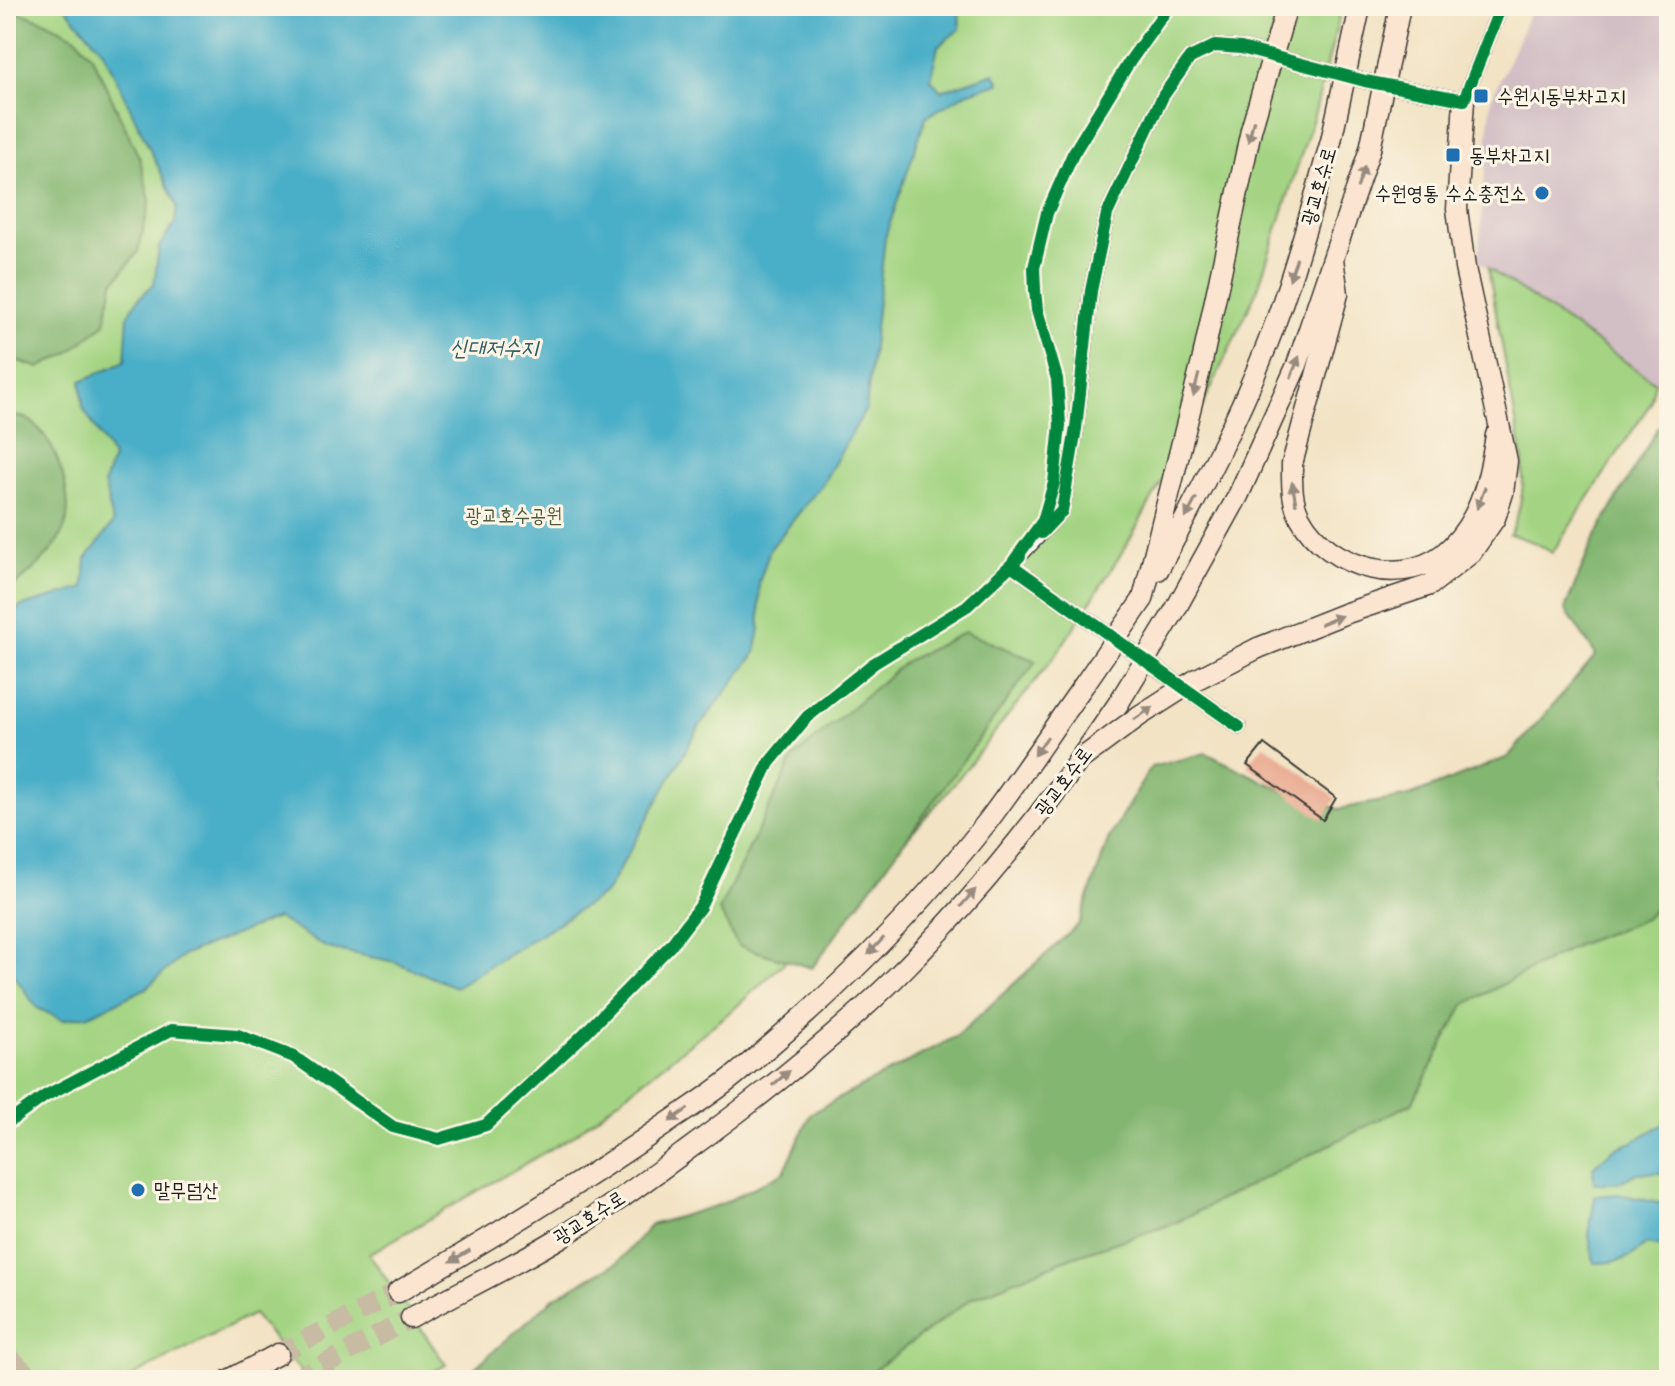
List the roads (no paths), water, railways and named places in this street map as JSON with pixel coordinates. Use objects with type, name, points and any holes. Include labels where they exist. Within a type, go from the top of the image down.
[{"type":"main road","points":[[1143,599],[1202,362],[1251,130],[1287,6]]},
{"type":"main road","name":"광교호수로","points":[[398,1292],[536,1212],[739,1073],[863,960],[987,821],[1143,599],[1212,470],[1267,344],[1302,241],[1331,141],[1360,9]]},
{"type":"main road","name":"광교호수로","points":[[411,1318],[569,1232],[746,1107],[810,1054],[888,985],[953,915],[1014,846],[1081,759],[1174,612],[1238,496],[1297,365],[1370,149],[1398,16]]},
{"type":"main road","points":[[1081,759],[1139,716],[1197,679],[1258,648],[1430,585],[1471,553],[1495,518],[1503,493],[1507,461],[1465,268],[1457,209],[1464,100]]},
{"type":"main road","points":[[1333,259],[1338,294],[1292,464],[1291,491],[1300,517],[1319,543],[1344,561],[1372,570],[1401,569],[1428,563],[1452,547],[1481,504],[1492,462],[1497,423]]},
{"type":"main road","points":[[229,1380],[278,1354]]},
{"type":"street","points":[[1239,727],[1011,565],[1062,511],[1076,428],[1091,291],[1107,214],[1163,96],[1190,58],[1215,46],[1241,48],[1365,81],[1464,100],[1501,6]]},
{"type":"water","name":"신대저수지","points":[[64,6],[959,6],[960,29],[938,46],[931,79],[941,91],[994,73],[1000,83],[969,92],[926,117],[885,238],[866,409],[823,483],[770,549],[759,583],[760,629],[755,654],[699,727],[606,893],[455,987],[395,962],[327,948],[277,918],[184,955],[145,989],[89,1015],[63,1020],[37,1008],[6,964],[6,621],[19,607],[84,588],[86,559],[113,523],[104,483],[113,458],[83,408],[81,381],[125,361],[128,315],[139,298],[154,284],[159,247],[175,223],[177,206],[103,51]]},
{"type":"water","points":[[1669,1121],[1669,1173],[1637,1173],[1618,1183],[1594,1183],[1593,1167],[1612,1150]]},
{"type":"water","points":[[1619,1194],[1663,1204],[1669,1197],[1669,1248],[1646,1244],[1623,1260],[1594,1263],[1589,1235],[1595,1196]]},
{"type":"tunnel","points":[[278,1354],[398,1292]]},
{"type":"tunnel","points":[[295,1380],[411,1318]]},
{"type":"tunnel","points":[[6,1358],[28,1380]]},
{"type":"place","name":"수원시동부차고지","points":[[1481,96]]},
{"type":"place","name":"동부차고지","points":[[1453,155]]},
{"type":"place","name":"수원영통 수소충전소","points":[[1542,193]]},
{"type":"place","name":"말무덤산","points":[[138,1190]]},
{"type":"park label","name":"광교호수공원","points":[[514,515]]}]
